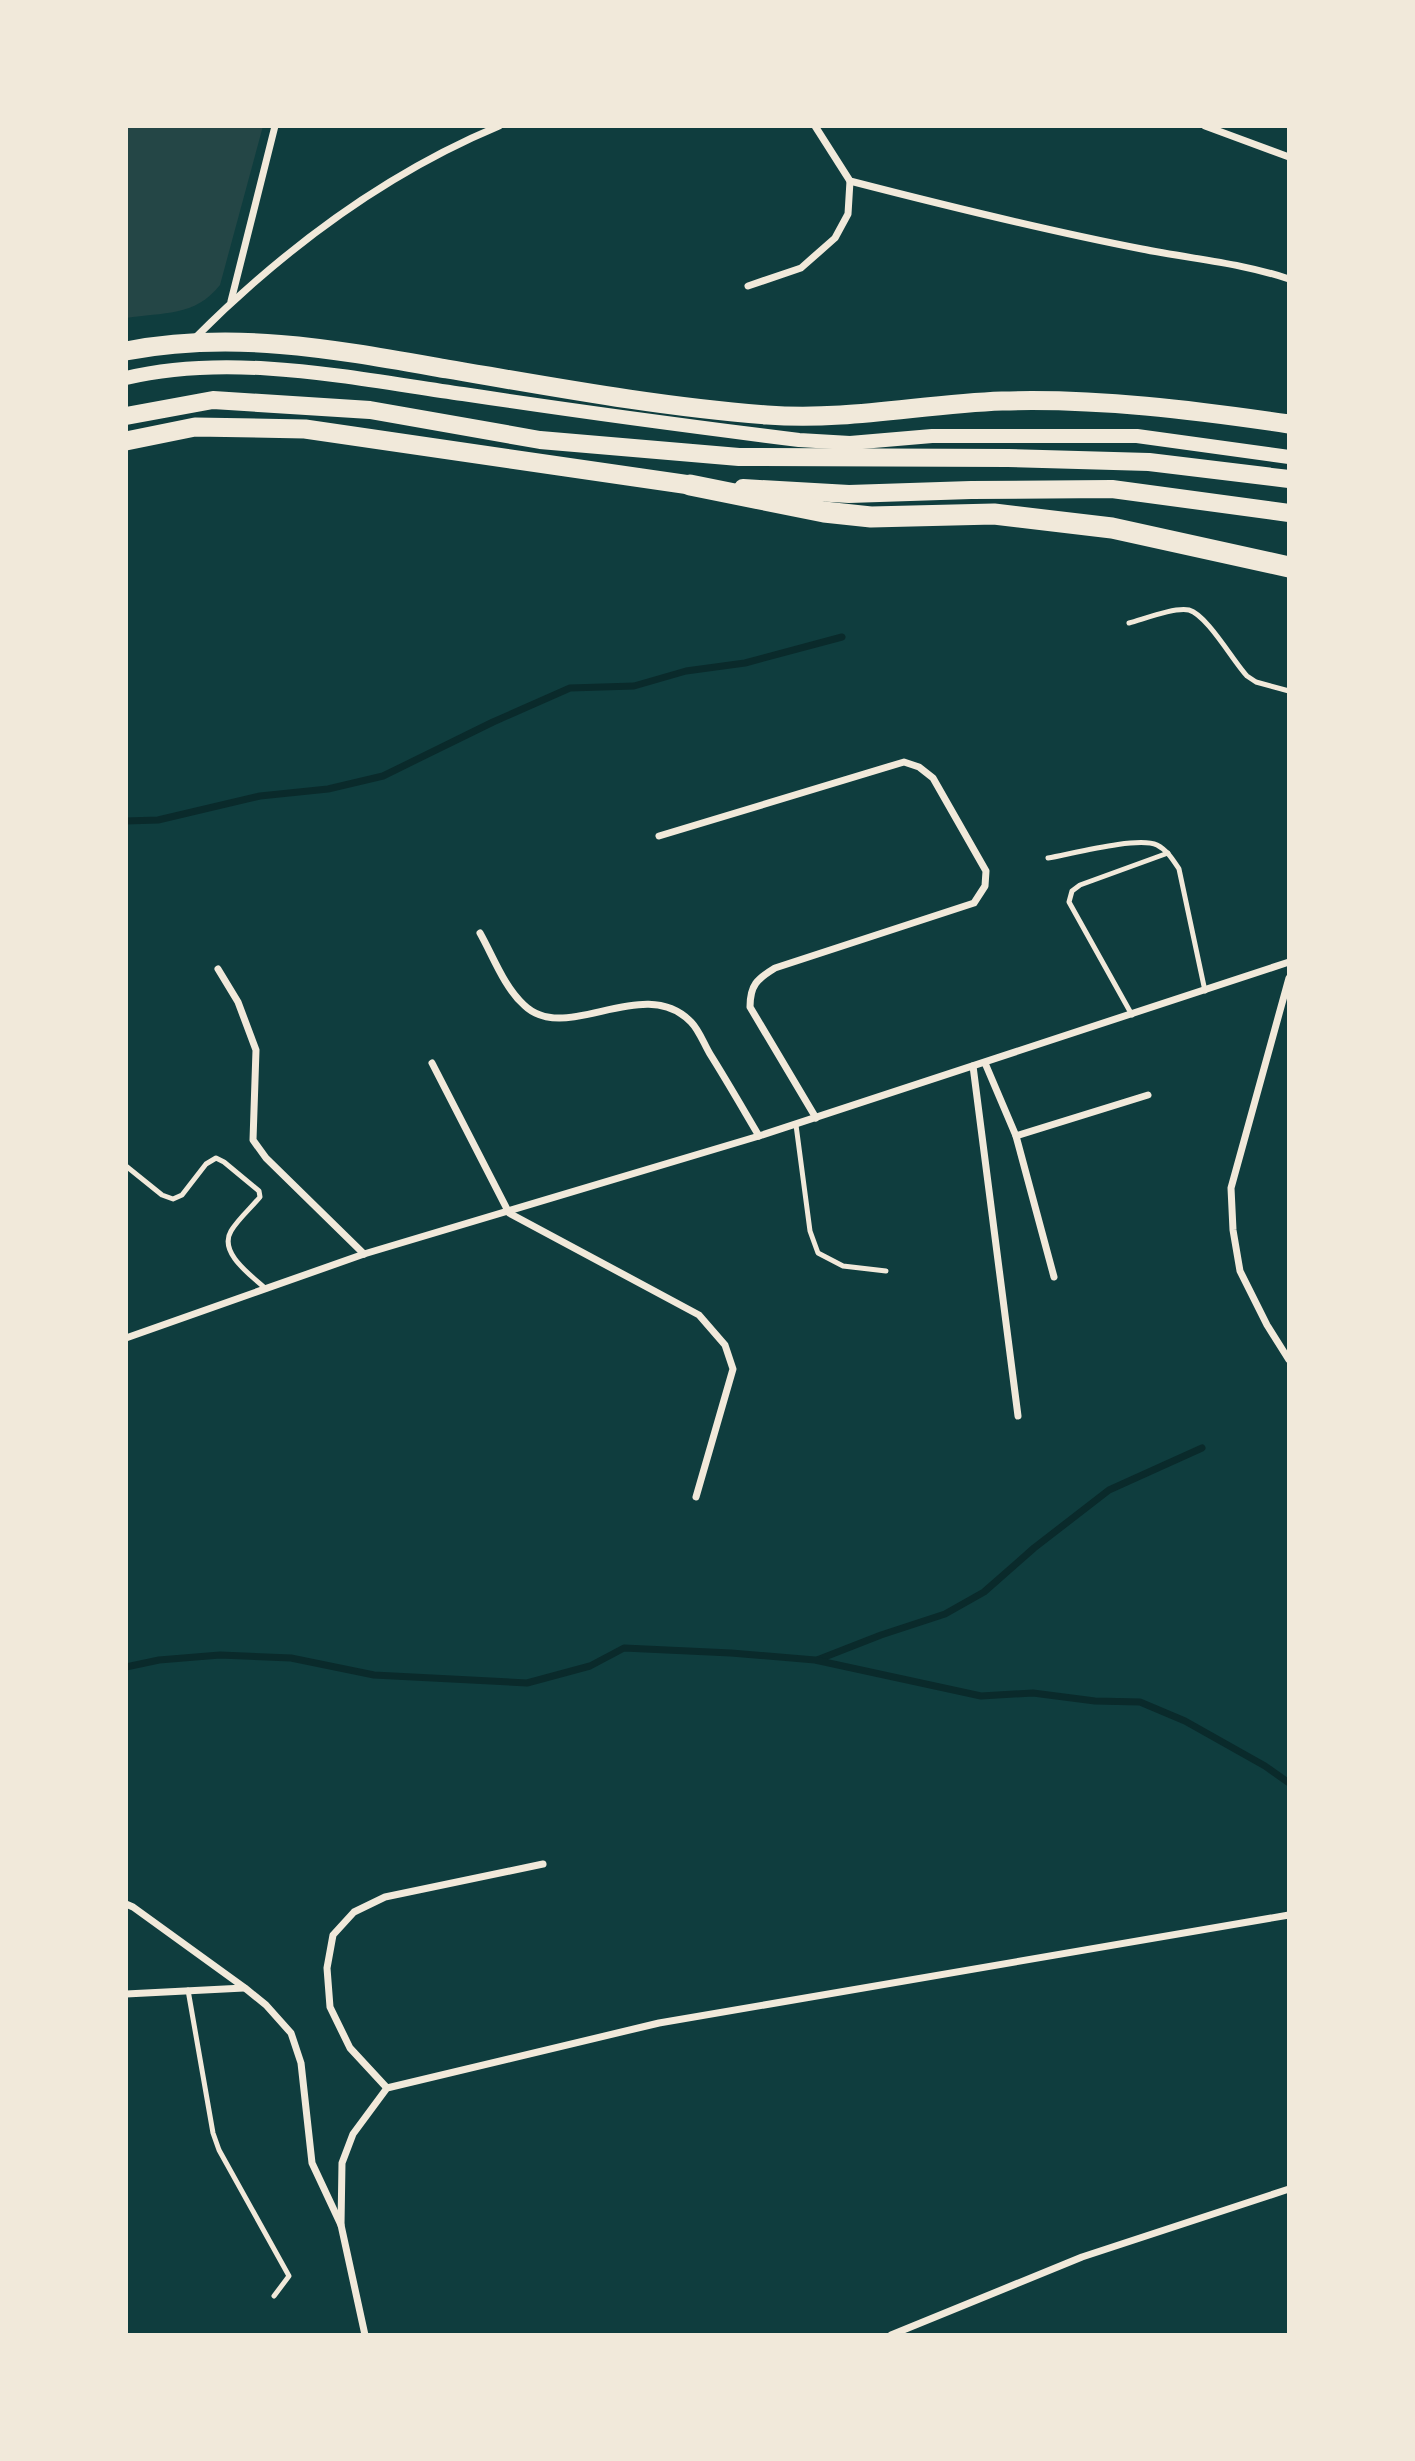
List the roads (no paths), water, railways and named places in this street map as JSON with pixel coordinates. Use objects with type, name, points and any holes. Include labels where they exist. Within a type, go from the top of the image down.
[{"type":"highway","points":[[126,351],[190,343],[237,341],[296,344],[577,391],[718,411],[814,418],[1005,401],[1154,406],[1289,424]]},
{"type":"highway","points":[[126,441],[195,427],[305,429],[690,485],[824,512],[871,517],[994,514],[1112,528],[1289,567]]},
{"type":"main road","points":[[126,378],[185,369],[238,367],[376,382],[799,440],[850,443],[932,436],[1137,436],[1289,457]]},
{"type":"main road","points":[[126,416],[213,400],[370,410],[540,440],[739,457],[1149,462],[1289,479]]},
{"type":"main road","points":[[690,485],[849,494],[1112,489],[1289,513]]},
{"type":"street","points":[[231,301],[275,126]]},
{"type":"street","points":[[190,343],[231,301],[324,226],[389,181],[458,143],[499,126]]},
{"type":"street","points":[[748,286],[801,268],[835,238],[848,214],[850,181],[815,126]]},
{"type":"street","points":[[1205,126],[1289,157]]},
{"type":"street","points":[[850,181],[996,217],[1289,279]]},
{"type":"street","points":[[659,836],[904,762],[919,767],[933,778],[986,871],[985,886],[974,903],[775,968],[762,976],[750,990],[750,1007],[816,1118]]},
{"type":"street","points":[[480,933],[509,986],[525,1007],[545,1017],[566,1018],[649,1002],[673,1009],[691,1022],[759,1136]]},
{"type":"street","points":[[126,1338],[364,1254],[509,1213],[796,1125],[1289,962]]},
{"type":"street","points":[[218,969],[238,1002],[256,1050],[253,1140],[266,1158],[364,1254]]},
{"type":"street","points":[[1289,978],[1231,1188],[1233,1230],[1240,1271],[1267,1325],[1289,1360]]},
{"type":"street","points":[[432,1063],[509,1213],[699,1315],[725,1345],[733,1369],[696,1497]]},
{"type":"street","points":[[985,1063],[1016,1136],[1054,1277]]},
{"type":"street","points":[[972,1066],[1018,1416]]},
{"type":"street","points":[[1016,1136],[1148,1095]]},
{"type":"street","points":[[387,2088],[350,2048],[330,2007],[327,1968],[333,1936],[354,1912],[385,1897],[543,1864]]},
{"type":"street","points":[[126,1904],[134,1907],[245,1988],[266,2005],[291,2033],[301,2063],[312,2163],[341,2225],[365,2335]]},
{"type":"street","points":[[341,2225],[342,2163],[353,2134],[387,2088],[659,2024],[1289,1915]]},
{"type":"street","points":[[126,1994],[245,1988]]},
{"type":"street","points":[[891,2335],[1082,2256],[1289,2189]]},
{"type":"lane","points":[[1129,623],[1176,610],[1189,610],[1207,625],[1247,676],[1256,682],[1289,691]]},
{"type":"lane","points":[[1048,858],[1130,843],[1155,844],[1168,852],[1179,869],[1205,991]]},
{"type":"lane","points":[[1132,1015],[1069,902],[1072,891],[1080,885],[1168,852]]},
{"type":"lane","points":[[796,1125],[810,1231],[818,1253],[843,1266],[886,1270]]},
{"type":"lane","points":[[126,1166],[162,1195],[173,1199],[182,1195],[206,1164],[216,1158],[259,1191],[260,1197],[231,1231],[228,1240],[231,1253],[266,1289]]},
{"type":"lane","points":[[188,1990],[213,2133],[219,2150],[289,2276],[274,2296]]},
{"type":"waterway","points":[[126,821],[158,820],[260,796],[328,789],[383,776],[570,688],[634,686],[686,671],[745,663],[842,637]]},
{"type":"waterway","points":[[817,1660],[945,1614],[984,1592],[1034,1548],[1109,1490],[1202,1448]]},
{"type":"waterway","points":[[126,1667],[159,1660],[220,1655],[291,1658],[374,1675],[527,1683],[590,1666],[624,1648],[815,1660],[981,1696],[1033,1693],[1095,1701],[1140,1702],[1185,1721],[1265,1766],[1289,1783]]}]
